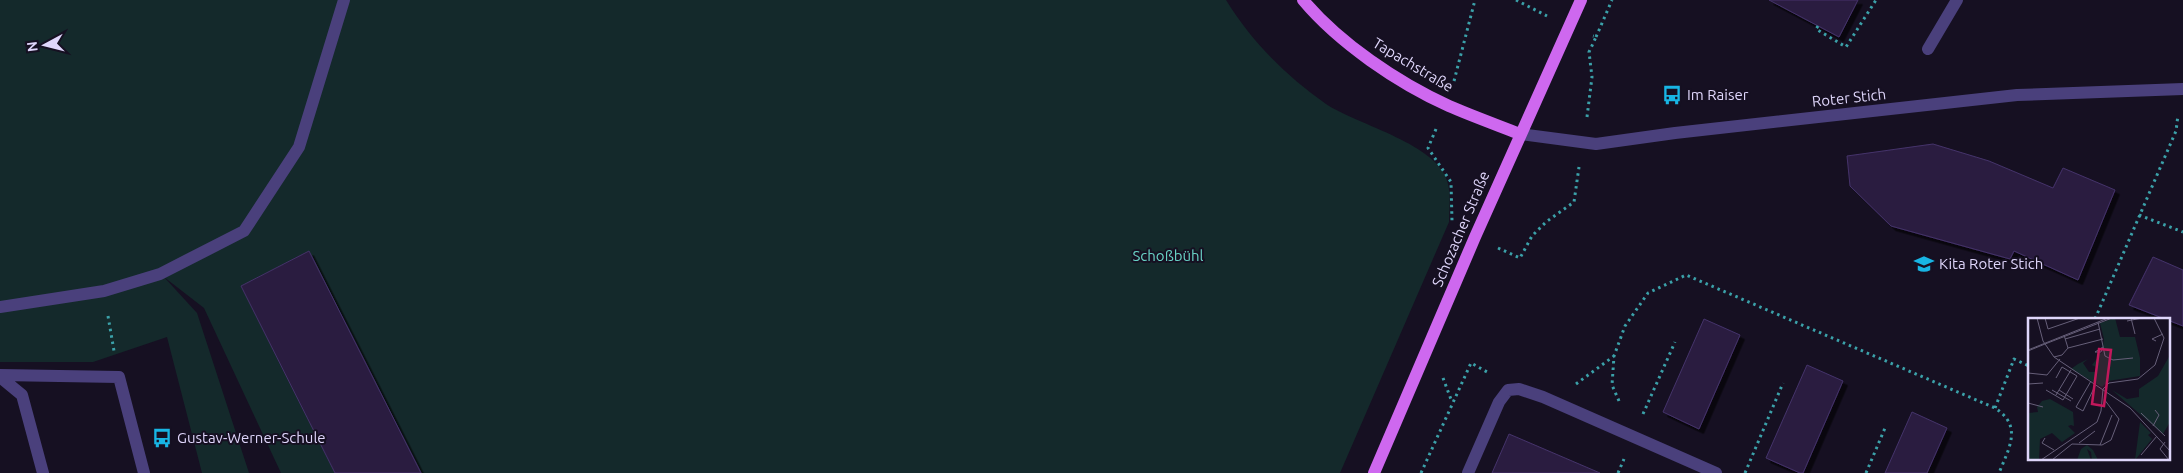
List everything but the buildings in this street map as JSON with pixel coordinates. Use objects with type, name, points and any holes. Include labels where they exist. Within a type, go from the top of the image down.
[{"type":"main road","name":"Tapachstraße","points":[[1303,0],[1338,35],[1409,85],[1447,105],[1520,134]]},
{"type":"main road","name":"Schozacher Straße","points":[[1374,473],[1520,134],[1582,0]]},
{"type":"street","points":[[0,306],[104,291],[160,274],[244,231],[299,147],[344,0]]},
{"type":"street","points":[[1928,49],[1957,0]]},
{"type":"street","name":"Roter Stich","points":[[1520,134],[1596,144],[1675,133],[2016,96],[2182,89]]},
{"type":"street","points":[[0,376],[119,376],[144,473]]},
{"type":"street","points":[[0,376],[22,395],[43,473]]},
{"type":"street","points":[[1468,473],[1499,402],[1508,390],[1519,389],[1543,397],[1716,473]]},
{"type":"path","points":[[1460,63],[1475,0]]},
{"type":"path","points":[[1516,0],[1570,27]]},
{"type":"path","points":[[1596,38],[1612,0]]},
{"type":"path","points":[[1818,26],[1816,29],[1846,47],[1876,0]]},
{"type":"path","points":[[2095,318],[2176,131],[2182,89]]},
{"type":"path","points":[[1428,148],[1451,182],[1452,227],[1475,237]]},
{"type":"path","points":[[2140,215],[2183,232]]},
{"type":"path","points":[[1613,369],[1614,356],[1625,326],[1648,294],[1686,274],[1995,408],[2006,416],[2011,429],[2010,445],[1999,473]]},
{"type":"path","points":[[104,291],[119,376]]},
{"type":"path","points":[[1634,437],[1675,342]]},
{"type":"path","points":[[1543,397],[1569,389],[1614,356]]},
{"type":"path","points":[[1995,408],[2014,360],[2028,366]]},
{"type":"path","points":[[1421,473],[1471,362]]},
{"type":"path","points":[[1745,473],[1783,383]]},
{"type":"path","points":[[1866,473],[1885,428]]},
{"type":"green space","name":"Schoßbühl","points":[[0,0],[1226,0],[1259,44],[1284,70],[1311,93],[1340,112],[1396,137],[1430,158],[1442,170],[1448,184],[1450,198],[1449,222],[1340,473],[421,473],[309,251],[241,286],[335,473],[281,473],[204,308],[164,277],[197,313],[249,473],[202,473],[167,337],[93,362],[0,362]]},
{"type":"place","name":"Im Raiser","points":[[1672,95]]},
{"type":"place","name":"Kita Roter Stich","points":[[1924,264]]},
{"type":"place","name":"Gustav-Werner-Schule","points":[[162,438]]}]
